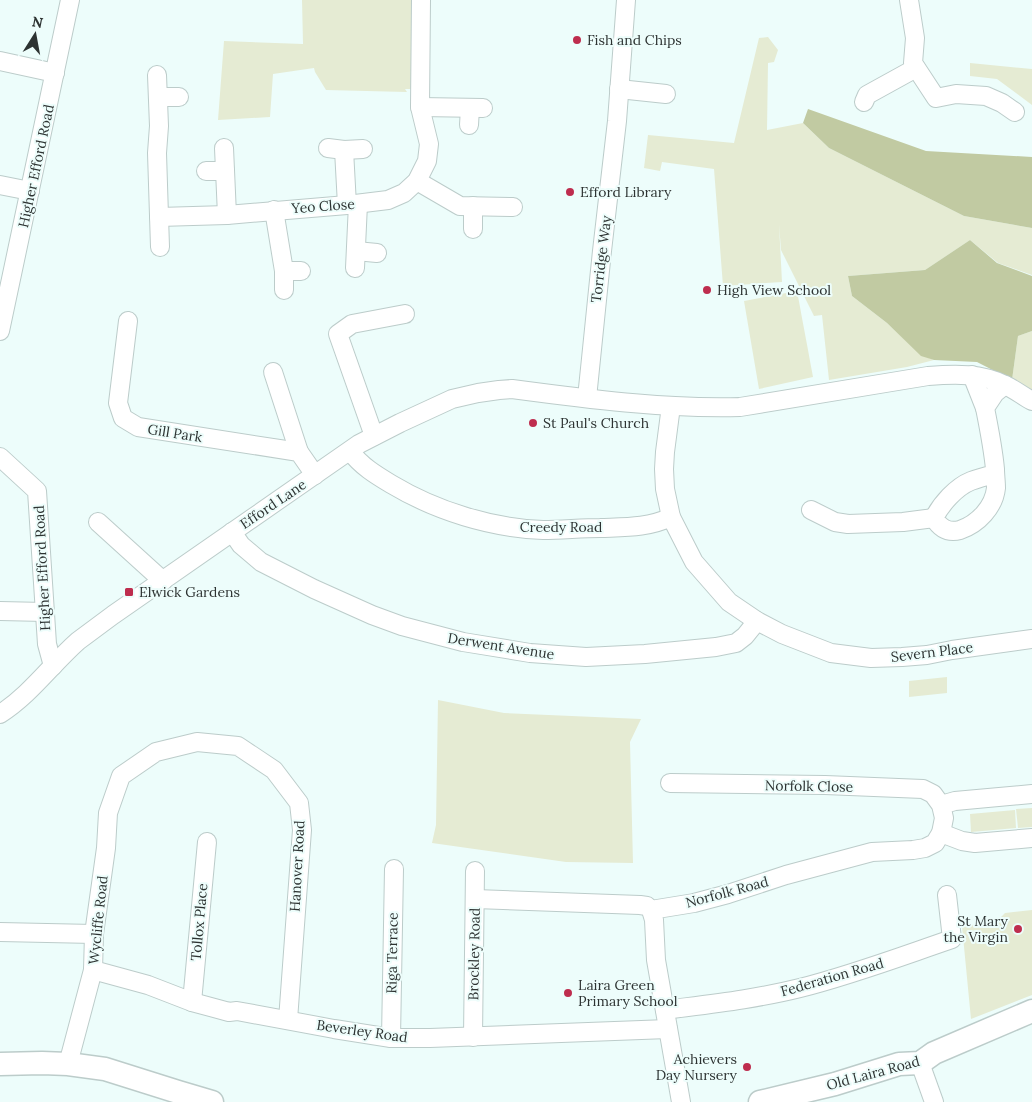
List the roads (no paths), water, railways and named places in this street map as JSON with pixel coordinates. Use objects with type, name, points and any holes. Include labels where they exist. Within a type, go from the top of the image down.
[{"type":"main road","name":"Old Laira Road","points":[[760,1102],[834,1084],[899,1064],[920,1063],[934,1053],[1032,1011]]},
{"type":"main road","points":[[0,1064],[68,1064],[104,1069],[212,1102]]},
{"type":"street","name":"Higher Efford Road","points":[[0,331],[70,0]]},
{"type":"street","name":"Yeo Close","points":[[159,217],[227,215],[352,204],[388,200],[404,193],[417,181],[427,161],[428,144],[420,106],[421,0]]},
{"type":"street","name":"Torridge Way","points":[[587,398],[611,173],[626,0]]},
{"type":"street","points":[[909,0],[915,38],[913,63],[936,98],[956,94],[986,96],[1002,103],[1015,112]]},
{"type":"street","points":[[0,61],[56,73]]},
{"type":"street","points":[[864,102],[867,95],[916,68]]},
{"type":"street","points":[[157,75],[159,97],[157,153],[160,247]]},
{"type":"street","points":[[619,89],[666,94]]},
{"type":"street","points":[[159,97],[179,97]]},
{"type":"street","points":[[420,106],[474,114]]},
{"type":"street","points":[[224,148],[227,215]]},
{"type":"street","points":[[363,149],[336,149],[352,204],[355,259],[376,253]]},
{"type":"street","points":[[206,171],[225,171]]},
{"type":"street","points":[[417,181],[460,206],[513,207]]},
{"type":"street","points":[[0,185],[30,191]]},
{"type":"street","points":[[473,206],[473,229]]},
{"type":"street","points":[[274,210],[292,271],[284,290]]},
{"type":"street","points":[[374,436],[338,334],[352,324],[405,314]]},
{"type":"street","name":"Gill Park","points":[[128,321],[118,403],[123,418],[138,427],[299,452]]},
{"type":"street","points":[[273,372],[299,452],[315,475]]},
{"type":"street","points":[[587,398],[671,406],[740,407],[928,376],[952,374],[972,375],[1005,385],[1032,401]]},
{"type":"street","points":[[934,518],[944,529],[953,532],[966,528],[977,521],[986,511],[992,502],[996,488],[993,451],[984,408],[972,375]]},
{"type":"street","points":[[984,408],[995,393],[1005,385]]},
{"type":"street","name":"Efford Lane","points":[[0,714],[9,709],[28,692],[78,641],[359,444],[452,399],[478,392],[512,389],[587,398]]},
{"type":"street","name":"Severn Place","points":[[671,406],[664,469],[665,489],[671,517],[694,562],[729,602],[758,621],[782,634],[831,653],[871,658],[927,655],[1032,639]]},
{"type":"street","name":"Creedy Road","points":[[350,451],[356,459],[374,474],[405,492],[456,514],[483,521],[543,530],[646,526],[671,517]]},
{"type":"street","name":"Higher Efford Road","points":[[0,457],[37,491],[46,644],[53,666]]},
{"type":"street","points":[[811,510],[835,522],[848,524],[903,522],[934,518],[943,504],[957,490],[969,482],[995,474]]},
{"type":"street","points":[[98,522],[163,581]]},
{"type":"street","name":"Derwent Avenue","points":[[232,532],[241,545],[261,562],[308,586],[372,615],[402,626],[463,642],[530,653],[577,656],[645,654],[716,647],[736,643],[758,621]]},
{"type":"street","points":[[0,611],[45,612]]},
{"type":"street","name":"Hanover Road","points":[[121,776],[156,752],[197,742],[238,746],[274,770],[299,803],[302,830],[288,1020]]},
{"type":"street","name":"Wycliffe Road","points":[[68,1064],[93,970],[94,934],[106,848],[108,813],[121,776]]},
{"type":"street","name":"Norfolk Close","points":[[670,783],[923,789],[933,794],[941,805]]},
{"type":"street","points":[[1032,794],[955,801],[941,805],[944,818],[941,833],[962,841],[975,843],[1032,838]]},
{"type":"street","name":"Norfolk Road","points":[[475,899],[647,906],[652,910],[694,903],[786,875],[872,852],[926,848],[935,843],[941,833]]},
{"type":"street","name":"Tollox Place","points":[[192,1002],[207,842]]},
{"type":"street","name":"Riga Terrace","points":[[390,1038],[394,869]]},
{"type":"street","name":"Brockley Road","points":[[473,1037],[476,871]]},
{"type":"street","name":"Federation Road","points":[[665,1010],[746,999],[800,988],[852,974],[952,939],[947,895]]},
{"type":"street","points":[[652,910],[656,960],[680,1102]]},
{"type":"street","points":[[0,932],[94,934]]},
{"type":"street","name":"Beverley Road","points":[[93,970],[148,985],[192,1002],[229,1012],[237,1011],[390,1038],[473,1037],[668,1029]]},
{"type":"street","name":"Old Laira Road","points":[[1010,1021],[1032,1024]]},
{"type":"street","points":[[920,1063],[934,1102]]},
{"type":"place","name":"Fish and Chips","points":[[577,40]]},
{"type":"place","name":"Efford Library","points":[[570,192]]},
{"type":"place","name":"High View School","points":[[707,290]]},
{"type":"place","name":"St Paul's Church","points":[[533,423]]},
{"type":"place","name":"Elwick Gardens","points":[[129,592]]},
{"type":"place","name":"St Mary the Virgin","points":[[1018,929]]},
{"type":"place","name":"Laira Green Primary School","points":[[568,993]]},
{"type":"place","name":"Achievers Day Nursery","points":[[747,1067]]}]
